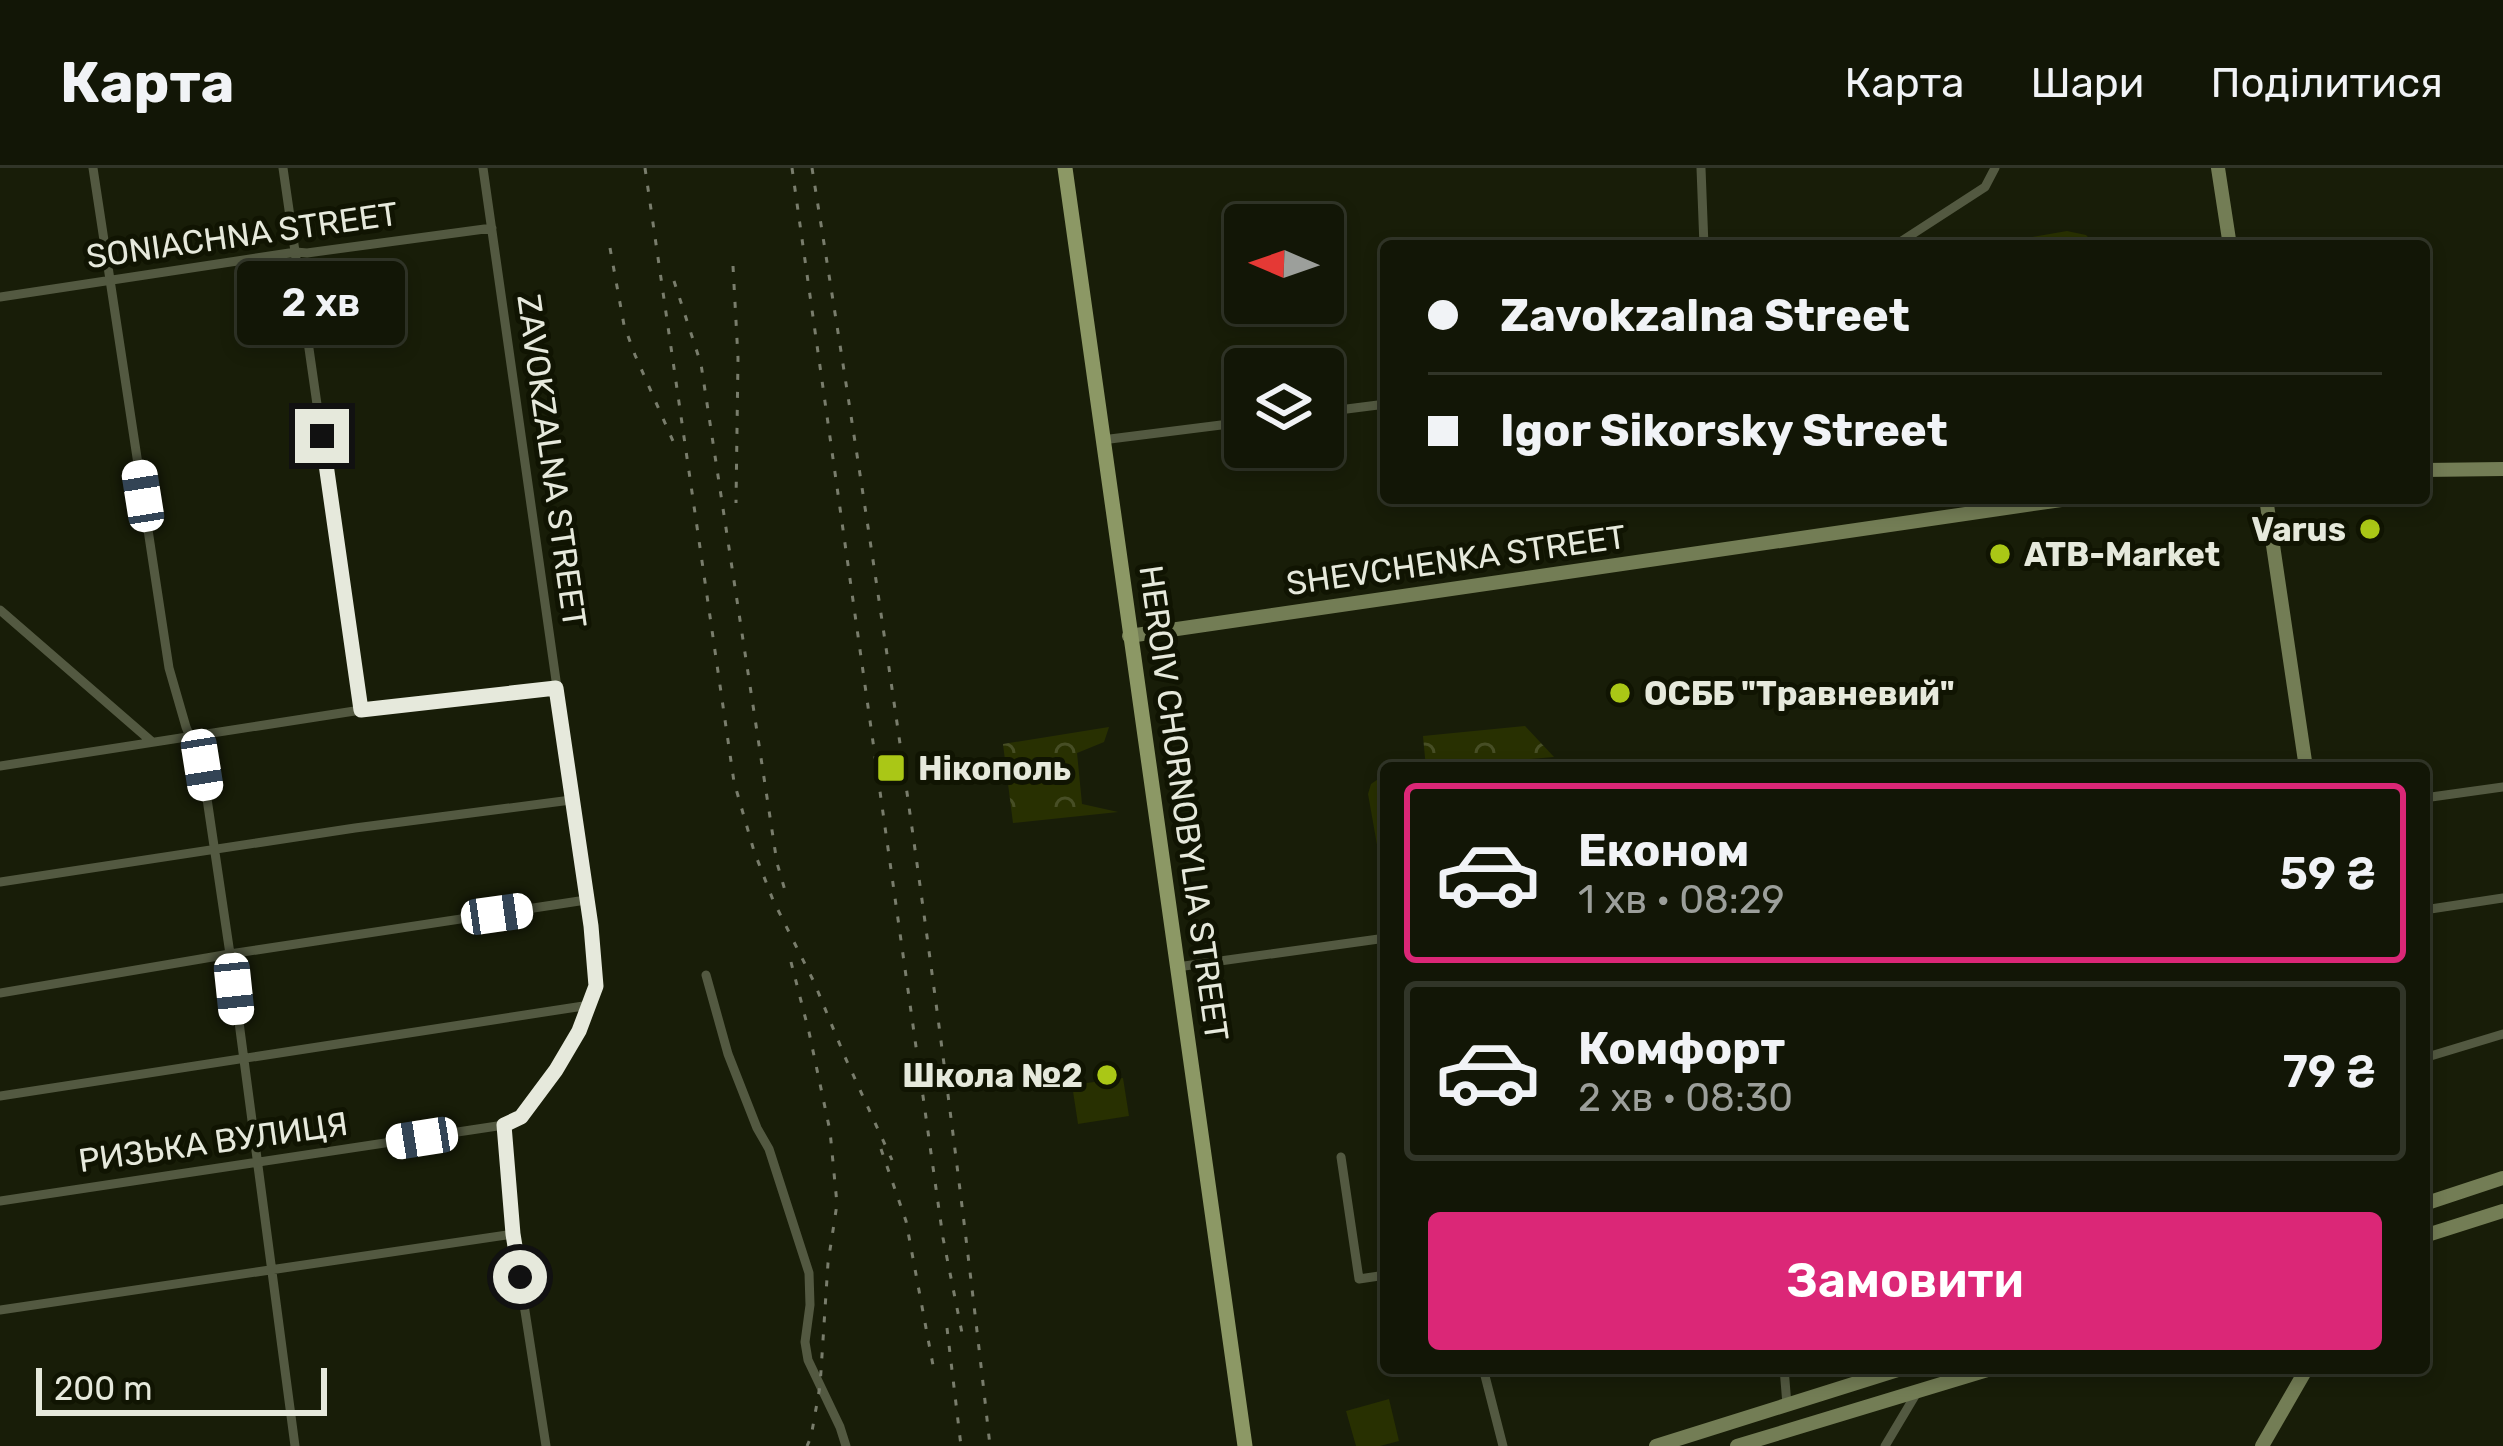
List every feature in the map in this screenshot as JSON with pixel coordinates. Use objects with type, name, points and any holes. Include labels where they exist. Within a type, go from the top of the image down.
[{"type":"main road","name":"HEROIV CHORNOBYLIA STREET","points":[[1065,168],[1245,1446]]},
{"type":"street","points":[[93,168],[169,668],[202,765],[295,1446]]},
{"type":"street","points":[[283,168],[361,710]]},
{"type":"street","name":"ZAVOKZALNA STREET","points":[[483,168],[596,986],[579,1031],[556,1070],[521,1117],[504,1125]]},
{"type":"street","points":[[1700,168],[1704,240]]},
{"type":"street","points":[[1903,240],[1985,187],[1995,168]]},
{"type":"street","points":[[2218,168],[2229,240]]},
{"type":"street","name":"SONIACHNA STREET","points":[[0,297],[492,228]]},
{"type":"street","points":[[1344,409],[1380,405]]},
{"type":"street","points":[[1102,440],[1224,425]]},
{"type":"street","points":[[2430,470],[2503,469]]},
{"type":"street","name":"SHEVCHENKA STREET","points":[[1129,635],[2034,504]]},
{"type":"street","points":[[2267,504],[2305,762]]},
{"type":"street","points":[[1,612],[151,741]]},
{"type":"street","points":[[0,766],[361,710],[556,688]]},
{"type":"street","points":[[2430,797],[2503,787]]},
{"type":"street","points":[[0,882],[571,800]]},
{"type":"street","points":[[2430,909],[2503,898]]},
{"type":"street","points":[[0,993],[586,900]]},
{"type":"street","points":[[1177,967],[1380,939]]},
{"type":"street","points":[[706,975],[728,1054],[769,1149],[809,1273],[808,1360],[845,1446]]},
{"type":"street","points":[[0,1096],[590,1006]]},
{"type":"street","points":[[2430,1056],[2503,1034]]},
{"type":"street","points":[[504,1125],[513,1234],[546,1446]]},
{"type":"street","name":"РИЗЬКА ВУЛИЦЯ","points":[[0,1201],[504,1125]]},
{"type":"street","points":[[1341,1156],[1359,1279],[1380,1275]]},
{"type":"street","points":[[2430,1202],[2503,1178]]},
{"type":"street","points":[[2430,1234],[2503,1211]]},
{"type":"street","points":[[0,1310],[513,1234]]},
{"type":"street","points":[[1485,1374],[1503,1446]]},
{"type":"street","points":[[1784,1374],[1787,1405]]},
{"type":"street","points":[[1656,1446],[1787,1405],[1865,1374]]},
{"type":"street","points":[[1737,1446],[1974,1374]]},
{"type":"street","points":[[2262,1446],[2304,1374]]},
{"type":"street","points":[[1886,1446],[1918,1391]]},
{"type":"green space","points":[[2067,231],[2091,240],[2015,240]]},
{"type":"green space","points":[[1525,726],[1554,757],[1425,762],[1423,736]]},
{"type":"green space","points":[[1109,727],[1104,742],[1077,753],[1082,804],[1118,812],[1013,823],[1003,744]]},
{"type":"green space","points":[[1380,778],[1380,862],[1368,794]]},
{"type":"green space","points":[[1123,1078],[1129,1116],[1078,1124],[1072,1085]]},
{"type":"green space","points":[[1389,1399],[1399,1441],[1356,1446],[1346,1411]]},
{"type":"railway","points":[[645,168],[734,782],[773,900],[892,1160]]},
{"type":"railway","points":[[792,168],[943,1238],[963,1338]]},
{"type":"railway","points":[[812,168],[909,806],[990,1446]]},
{"type":"railway","points":[[610,248],[624,325],[673,441]]},
{"type":"railway","points":[[733,266],[738,358],[736,503]]},
{"type":"railway","points":[[674,281],[701,364],[777,863],[786,894]]},
{"type":"railway","points":[[791,962],[830,1131],[837,1204],[820,1386],[807,1446]]},
{"type":"railway","points":[[881,1149],[906,1221],[935,1376]]},
{"type":"railway","points":[[947,1328],[961,1446]]},
{"type":"place","name":"Varus","points":[[2370,529]]},
{"type":"place","name":"ATB-Market","points":[[2000,554]]},
{"type":"place","name":"ОСББ \"Травневий\"","points":[[1620,693]]},
{"type":"place","name":"Нікополь","points":[[891,768]]},
{"type":"place","name":"Школа №2","points":[[1107,1075]]},
{"type":"route","points":[[322,436],[361,710],[556,688],[596,986],[579,1031],[556,1070],[521,1117],[504,1125],[520,1277]]}]
